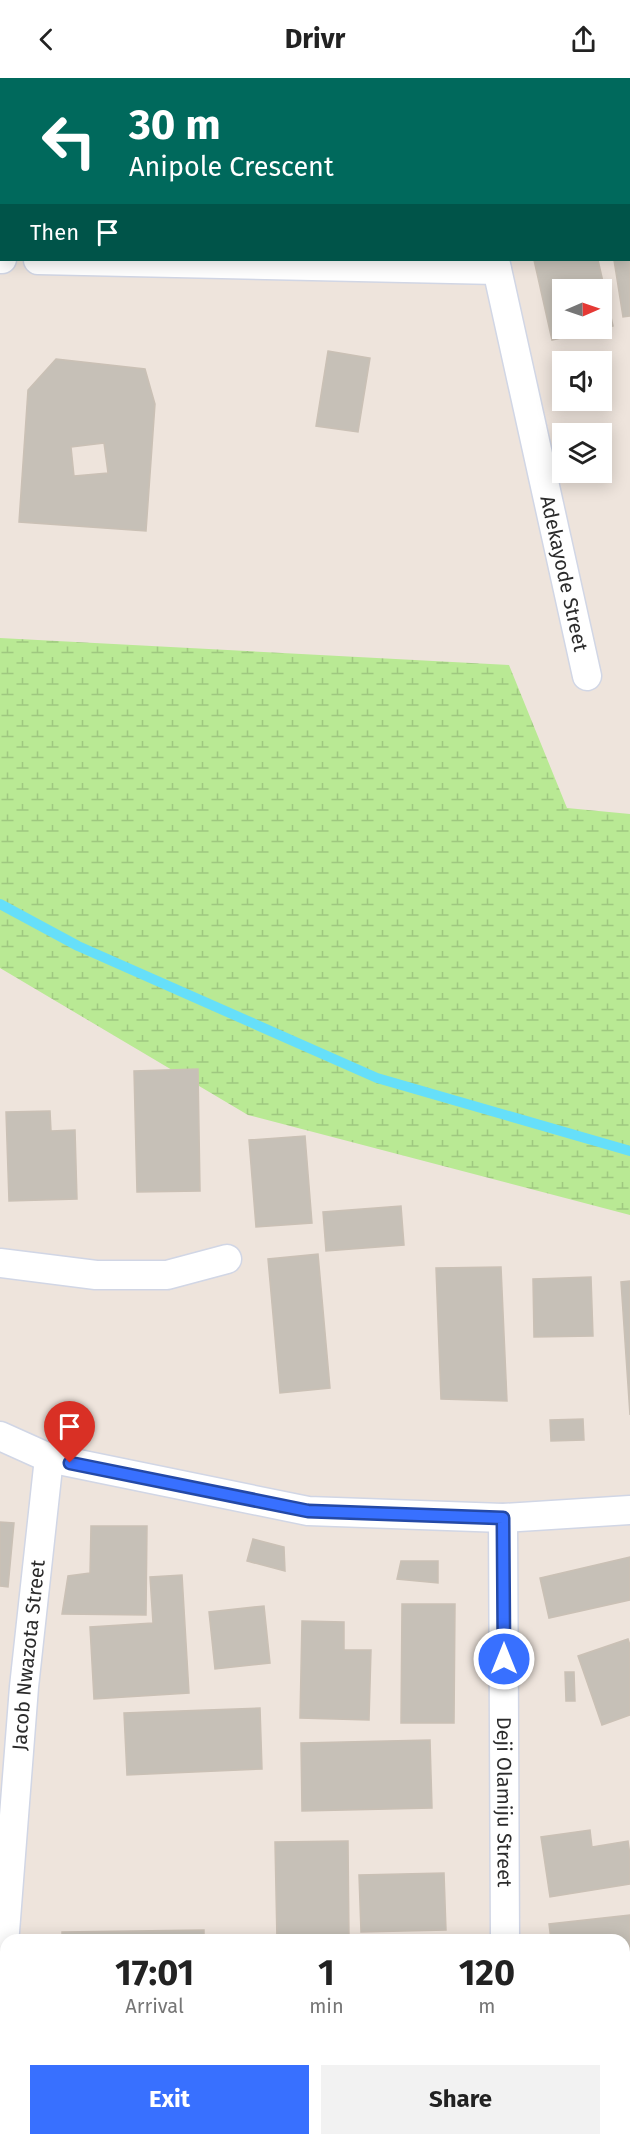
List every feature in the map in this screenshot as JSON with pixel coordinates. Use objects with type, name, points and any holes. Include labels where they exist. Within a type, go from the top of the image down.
[{"type":"street","points":[[130,261],[496,265]]},
{"type":"street","name":"Adekayode Street","points":[[496,265],[587,676]]},
{"type":"street","points":[[0,1263],[96,1275],[168,1275],[227,1259]]},
{"type":"street","points":[[0,1436],[49,1458],[308,1511],[503,1518],[630,1510]]},
{"type":"street","name":"Jacob Nwazota Street","points":[[5,1934],[24,1687],[49,1458]]},
{"type":"street","name":"Deji Olamiju Street","points":[[503,1518],[505,1934]]},
{"type":"green space","points":[[0,638],[509,665],[567,808],[630,814],[630,1215],[248,1115],[0,968]]},
{"type":"building","points":[[534,261],[598,261],[602,279],[552,279],[552,339],[556,339],[552,340]]},
{"type":"building","points":[[614,261],[630,261],[630,316],[623,317]]},
{"type":"building","points":[[328,351],[370,358],[358,432],[316,426]]},
{"type":"building","points":[[56,359],[145,369],[155,404],[146,531],[19,522],[28,390]],"holes":[[[104,443],[108,473],[74,476],[71,447]]]},
{"type":"building","points":[[198,1069],[200,1191],[137,1192],[134,1071]]},
{"type":"building","points":[[50,1111],[51,1131],[75,1130],[77,1199],[9,1201],[6,1112]]},
{"type":"building","points":[[305,1136],[312,1223],[256,1227],[249,1140]]},
{"type":"building","points":[[401,1206],[404,1245],[326,1251],[323,1212]]},
{"type":"building","points":[[318,1254],[330,1388],[280,1393],[268,1259]]},
{"type":"building","points":[[501,1267],[507,1401],[441,1399],[436,1268]]},
{"type":"building","points":[[591,1277],[593,1336],[534,1337],[533,1279]]},
{"type":"building","points":[[630,1281],[630,1415],[621,1282]]},
{"type":"building","points":[[583,1419],[584,1440],[551,1441],[550,1420]]},
{"type":"building","points":[[0,1522],[14,1523],[8,1587],[0,1586]]},
{"type":"building","points":[[91,1526],[147,1526],[146,1615],[62,1614],[68,1576],[90,1573]]},
{"type":"building","points":[[253,1539],[284,1547],[285,1571],[247,1561]]},
{"type":"building","points":[[630,1557],[630,1600],[549,1618],[540,1578]]},
{"type":"building","points":[[401,1561],[438,1561],[438,1583],[397,1579]]},
{"type":"building","points":[[182,1575],[189,1693],[94,1699],[90,1627],[153,1623],[150,1577]]},
{"type":"building","points":[[402,1604],[455,1604],[454,1723],[401,1723]]},
{"type":"building","points":[[264,1606],[270,1663],[215,1669],[209,1612]]},
{"type":"building","points":[[302,1621],[344,1622],[344,1650],[371,1650],[369,1720],[300,1718]]},
{"type":"building","points":[[628,1639],[630,1645],[630,1715],[602,1725],[578,1656]]},
{"type":"building","points":[[565,1672],[574,1672],[575,1701],[566,1701]]},
{"type":"building","points":[[260,1708],[262,1769],[127,1775],[124,1713]]},
{"type":"building","points":[[430,1740],[432,1808],[302,1811],[301,1743]]},
{"type":"building","points":[[590,1830],[592,1847],[628,1841],[630,1884],[550,1897],[541,1837]]},
{"type":"building","points":[[348,1841],[349,1934],[277,1934],[275,1842]]},
{"type":"building","points":[[444,1873],[446,1930],[361,1932],[359,1875]]},
{"type":"building","points":[[630,1915],[630,1934],[550,1934],[549,1924]]},
{"type":"building","points":[[204,1930],[204,1934],[62,1934],[62,1932]]},
{"type":"waterway","points":[[0,904],[78,946],[377,1078],[630,1151]]},
{"type":"route","points":[[70,1463],[308,1511],[503,1518],[504,1659]]}]
